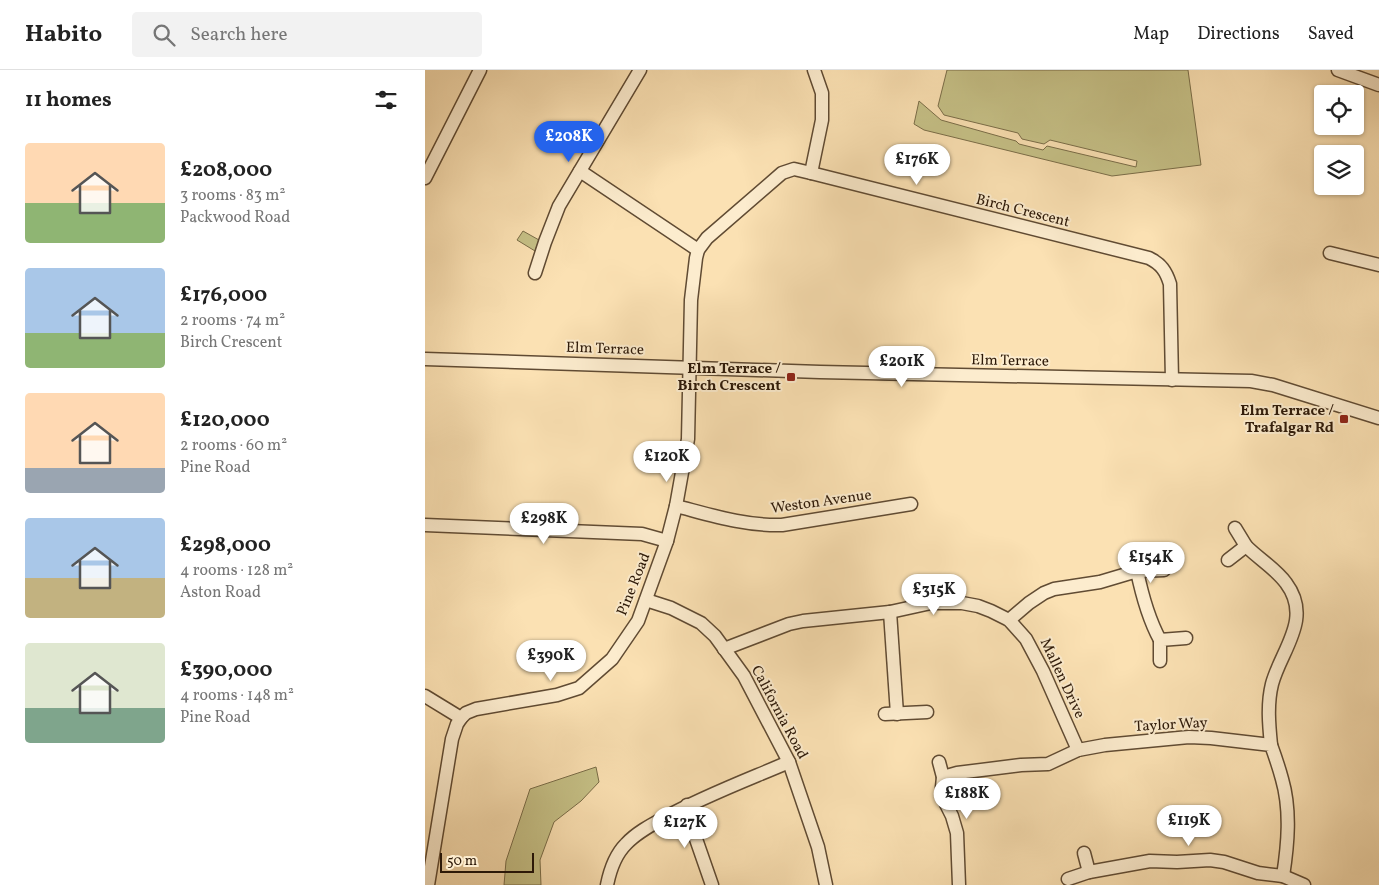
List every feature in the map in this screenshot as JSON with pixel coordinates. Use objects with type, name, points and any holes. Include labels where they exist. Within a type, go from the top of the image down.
[{"type":"street","points":[[425,178],[480,70]]},
{"type":"street","points":[[535,273],[559,206],[640,70]]},
{"type":"street","points":[[811,173],[822,120],[822,93],[814,70]]},
{"type":"street","points":[[1337,70],[1379,85]]},
{"type":"street","name":"Birch Crescent","points":[[698,250],[707,238],[782,173],[794,170],[1139,256],[1159,264],[1166,272],[1171,284],[1172,380]]},
{"type":"street","points":[[580,171],[698,250],[691,300],[689,367]]},
{"type":"street","points":[[1330,253],[1379,266]]},
{"type":"street","name":"Elm Terrace","points":[[425,359],[820,372],[1251,382],[1273,385],[1379,418]]},
{"type":"street","name":"Pine Road","points":[[461,718],[467,713],[476,710],[557,695],[579,688],[612,659],[638,621],[667,541],[676,506],[689,439],[689,367]]},
{"type":"street","name":"Weston Avenue","points":[[676,506],[761,526],[782,525],[911,504]]},
{"type":"street","points":[[425,525],[642,534],[667,541]]},
{"type":"street","points":[[1235,528],[1246,546],[1287,584],[1297,607],[1294,634],[1277,670],[1269,701],[1271,745],[1282,779],[1287,804],[1286,855],[1283,876]]},
{"type":"street","points":[[1228,560],[1246,546]]},
{"type":"street","points":[[1009,620],[1029,603],[1054,589],[1100,582],[1137,571],[1164,570]]},
{"type":"street","points":[[1137,571],[1144,604],[1154,629],[1161,640],[1161,660]]},
{"type":"street","name":"California Road","points":[[646,600],[671,608],[701,623],[715,636],[743,676],[789,762],[818,847],[826,885]]},
{"type":"street","name":"Mallen Drive","points":[[724,649],[789,624],[890,612],[931,603],[962,603],[978,606],[1009,620],[1026,639],[1078,750]]},
{"type":"street","points":[[890,612],[891,714],[927,712]]},
{"type":"street","points":[[1161,640],[1186,638]]},
{"type":"street","points":[[425,696],[461,718],[452,739],[429,885]]},
{"type":"street","name":"Taylor Way","points":[[943,777],[957,773],[1021,765],[1048,764],[1078,750],[1105,745],[1189,737],[1220,738],[1271,745]]},
{"type":"street","points":[[607,885],[609,872],[615,858],[626,844],[639,833],[687,805],[789,762]]},
{"type":"street","points":[[939,762],[943,777],[942,787],[945,802],[957,833],[959,885]]},
{"type":"street","points":[[687,805],[696,839],[712,885]]},
{"type":"street","points":[[1084,853],[1089,872]]},
{"type":"street","points":[[1067,879],[1089,872],[1150,861],[1210,860],[1224,862],[1258,873],[1283,876],[1304,885]]},
{"type":"shaded area","points":[[947,70],[1188,70],[1201,165],[1112,176],[924,130],[914,124],[919,101],[941,120],[1016,141],[1019,144],[1043,150],[1047,146],[1136,167],[1137,161],[1050,140],[1044,144],[1022,139],[1018,133],[944,115],[938,106]]},
{"type":"shaded area","points":[[523,231],[539,240],[535,251],[517,240]]},
{"type":"shaded area","points":[[596,767],[599,782],[581,801],[554,822],[540,860],[541,885],[504,885],[506,861],[530,789]]},
{"type":"place","name":"Elm Terrace / Birch Crescent","points":[[791,377]]},
{"type":"place","name":"Elm Terrace / Trafalgar Rd","points":[[1344,419]]}]
